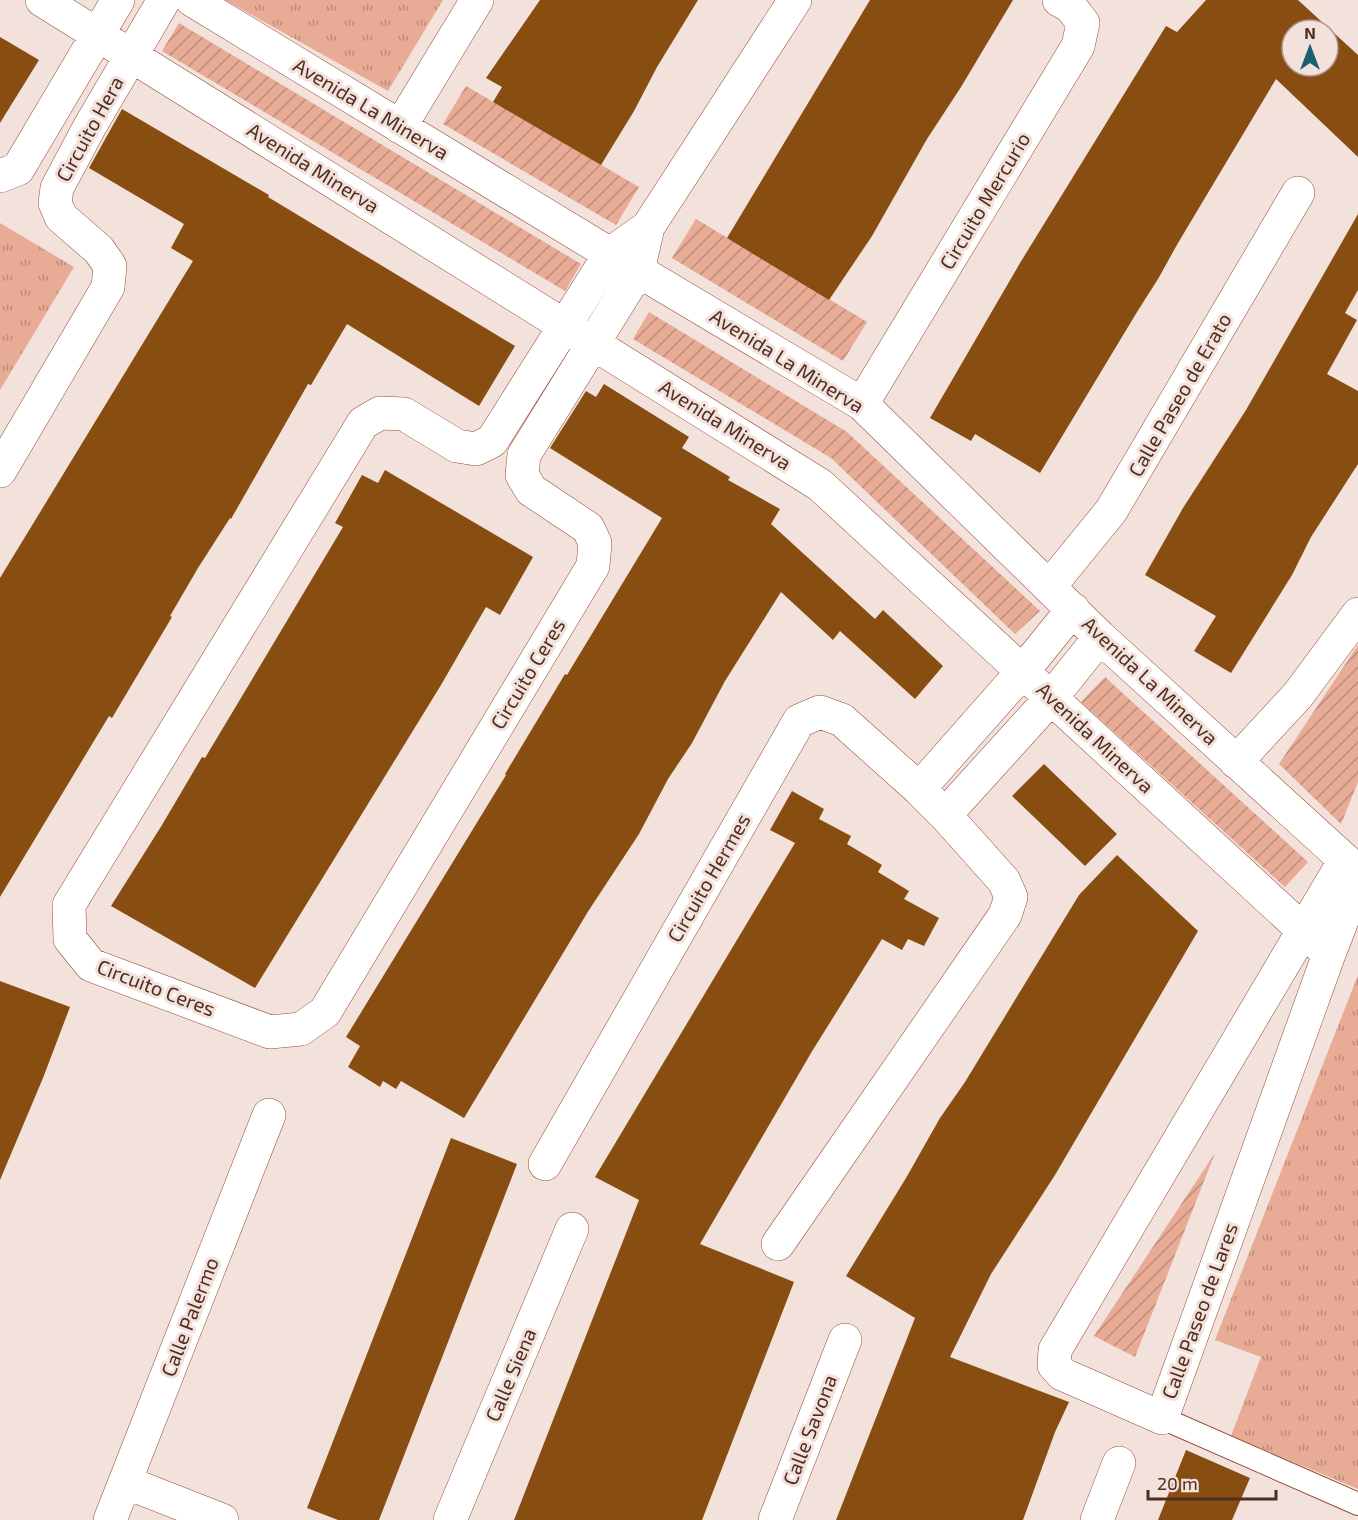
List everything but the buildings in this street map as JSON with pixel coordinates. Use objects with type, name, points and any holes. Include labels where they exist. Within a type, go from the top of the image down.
[{"type":"street","name":"Avenida Minerva","points":[[42,0],[820,484],[1329,954]]},
{"type":"street","name":"Circuito Hera","points":[[0,176],[18,169],[118,0]]},
{"type":"street","name":"Circuito Hera","points":[[0,471],[108,287],[110,266],[99,250],[61,217],[55,203],[57,188],[90,126],[164,0]]},
{"type":"street","name":"Avenida La Minerva","points":[[192,0],[862,404],[1100,637],[1354,870]]},
{"type":"street","points":[[400,127],[477,0]]},
{"type":"street","points":[[595,343],[638,271],[648,227],[795,0]]},
{"type":"street","name":"Circuito Mercurio","points":[[862,404],[1078,46],[1083,23],[1070,6],[1059,0]]},
{"type":"street","name":"Calle Paseo de Erato","points":[[1061,598],[1298,193]]},
{"type":"street","points":[[565,324],[610,254],[648,227]]},
{"type":"street","name":"Circuito Ceres","points":[[565,324],[492,441],[476,448],[457,446],[404,414],[380,413],[363,423],[69,905],[70,939],[91,965],[270,1032],[301,1029],[324,1012],[592,566],[595,543],[588,528],[531,490],[522,475],[524,455],[595,343]]},
{"type":"street","points":[[919,789],[1023,671],[1061,598]]},
{"type":"street","points":[[1236,762],[1298,695],[1358,614]]},
{"type":"street","points":[[945,815],[1052,697],[1100,637]]},
{"type":"street","name":"Circuito Hermes","points":[[545,1164],[799,721],[820,712],[842,720],[919,789],[1005,881],[1011,897],[1005,915],[778,1244]]},
{"type":"street","name":"Calle Paseo de Lares","points":[[1354,870],[1329,954],[1162,1418],[1062,1374],[1054,1365],[1055,1350],[1302,931],[1354,870]]},
{"type":"street","name":"Calle Palermo","points":[[110,1520],[269,1115]]},
{"type":"street","name":"Calle Siena","points":[[450,1520],[572,1229]]},
{"type":"street","name":"Calle Savona","points":[[775,1520],[845,1340]]},
{"type":"street","points":[[1097,1520],[1119,1463]]},
{"type":"street","points":[[126,1482],[222,1520]]},
{"type":"lane","points":[[1162,1418],[1198,1436],[1358,1504]]},
{"type":"green space","points":[[225,0],[443,0],[388,91]]},
{"type":"green space","points":[[179,23],[581,264],[565,291],[162,51]]},
{"type":"green space","points":[[466,86],[639,187],[616,225],[443,124]]},
{"type":"green space","points":[[696,219],[867,322],[843,361],[672,258]]},
{"type":"green space","points":[[0,223],[74,267],[0,390]]},
{"type":"green space","points":[[649,312],[847,432],[1040,611],[1015,634],[831,458],[633,339]]},
{"type":"green space","points":[[1358,645],[1358,782],[1341,824],[1279,764]]},
{"type":"green space","points":[[1105,677],[1308,862],[1285,887],[1081,702]]},
{"type":"green space","points":[[1358,975],[1358,1489],[1231,1436],[1261,1357],[1215,1340]]},
{"type":"green space","points":[[1215,1153],[1135,1357],[1094,1336]]}]
